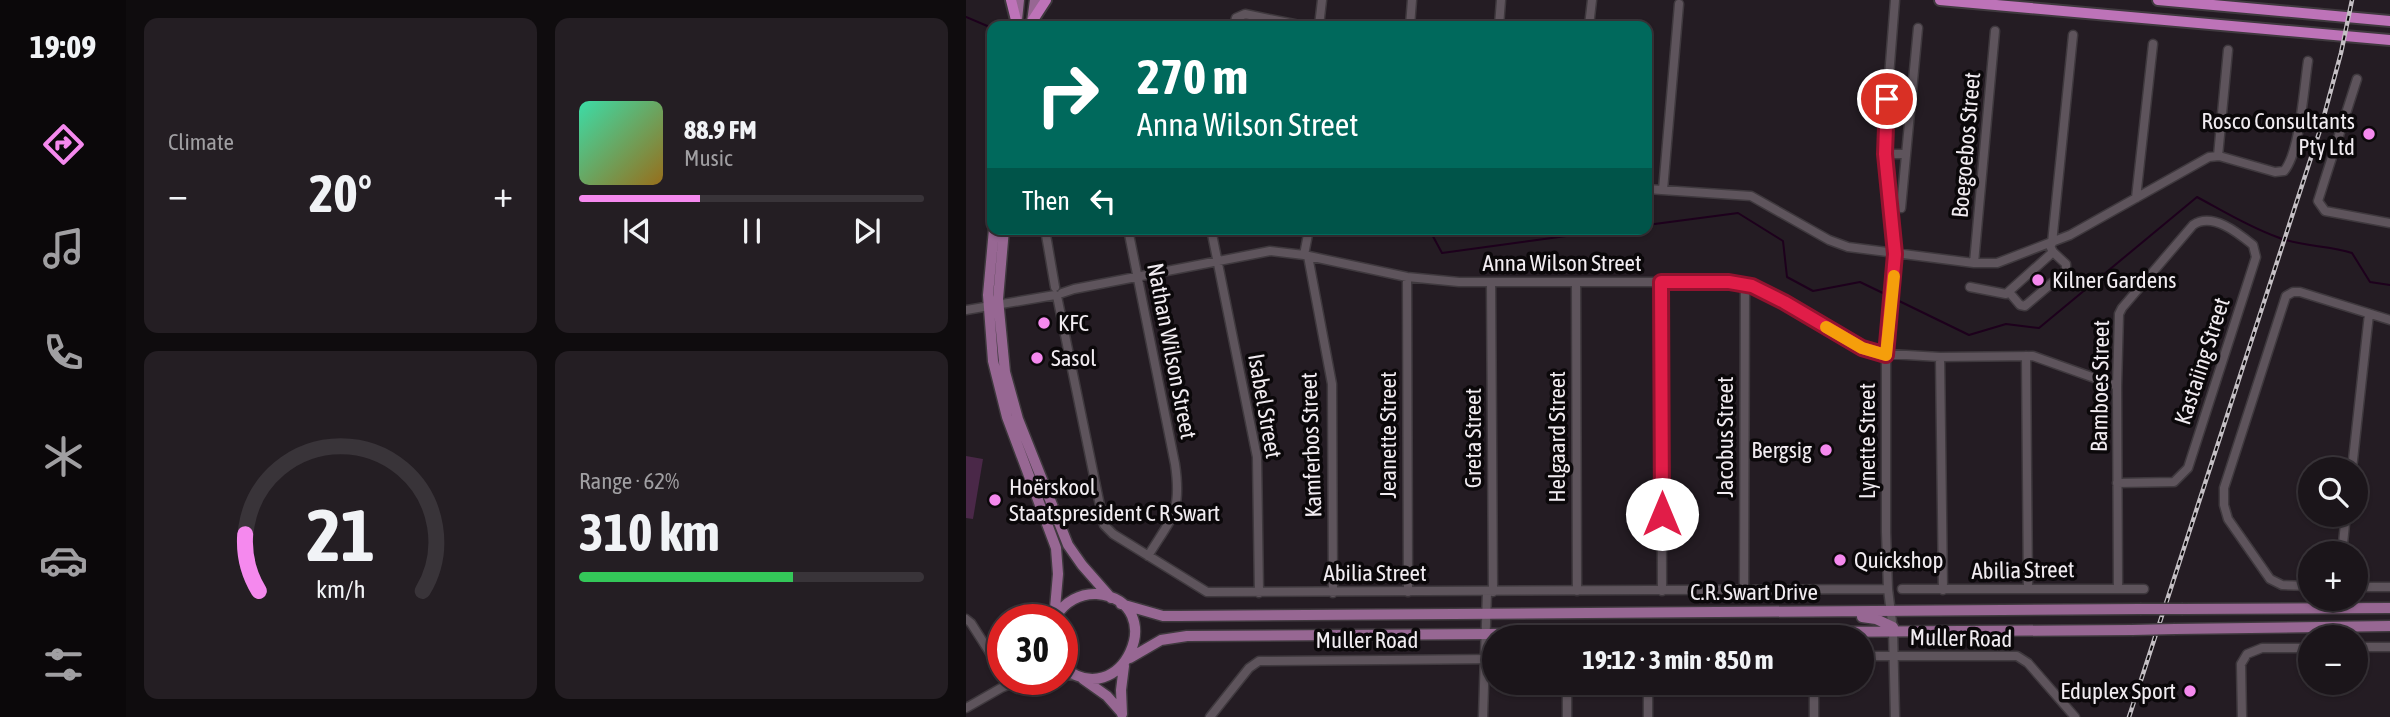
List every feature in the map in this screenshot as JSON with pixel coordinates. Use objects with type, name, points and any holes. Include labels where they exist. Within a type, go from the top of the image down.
[{"type":"highway","points":[[1011,0],[1016,21]]},
{"type":"highway","points":[[1033,21],[1046,0]]},
{"type":"highway","points":[[1940,0],[2390,40]]},
{"type":"highway","points":[[2158,0],[2390,21]]},
{"type":"main road","points":[[1017,21],[1019,0]]},
{"type":"main road","points":[[1032,21],[1035,0]]},
{"type":"main road","points":[[994,235],[993,361],[1002,399],[1056,548],[1058,574],[1055,604]]},
{"type":"main road","points":[[1003,235],[993,302],[1012,400],[1068,545],[1111,598]]},
{"type":"main road","points":[[1067,604],[1078,597],[1093,594],[1111,598]]},
{"type":"main road","name":"C.R. Swart Drive","points":[[1111,598],[1121,604],[1168,616],[1857,611],[1922,630],[2390,626]]},
{"type":"main road","points":[[1121,604],[1130,616],[1135,631],[1135,644],[1127,662],[1121,690],[1122,715]]},
{"type":"main road","name":"C.R. Swart Drive","points":[[1790,625],[2140,609],[2390,608]]},
{"type":"main road","points":[[1448,615],[1478,623],[1482,629]]},
{"type":"main road","points":[[1486,615],[1496,625]]},
{"type":"main road","name":"C.R. Swart Drive","points":[[1078,677],[1093,679],[1115,674],[1154,642],[1173,637],[1482,633]]},
{"type":"main road","points":[[1078,677],[1103,693],[1122,715]]},
{"type":"street","points":[[1320,21],[1322,0]]},
{"type":"street","points":[[1410,21],[1412,0]]},
{"type":"street","points":[[1500,21],[1502,0]]},
{"type":"street","points":[[1590,21],[1592,0]]},
{"type":"street","name":"Lynette Street","points":[[1895,0],[1885,125],[1885,154],[1895,254],[1886,355],[1888,589],[1893,622],[1895,717]]},
{"type":"street","points":[[1663,190],[1679,4]]},
{"type":"street","points":[[1236,21],[1240,15],[1248,14],[1281,21]]},
{"type":"street","points":[[1901,208],[1918,28]]},
{"type":"street","name":"Boegoebos Street","points":[[1974,263],[1995,31]]},
{"type":"street","points":[[1970,287],[2002,295],[2009,292],[2051,246],[2073,35]]},
{"type":"street","points":[[2136,198],[2152,44]]},
{"type":"street","points":[[2218,156],[2228,50]]},
{"type":"street","points":[[1652,189],[1746,195],[1838,245],[1974,263],[1997,263],[2051,246],[2200,161],[2218,156],[2277,173],[2288,167],[2301,116],[2308,61]]},
{"type":"street","points":[[2357,79],[2318,197],[2321,208],[2332,213],[2390,223]]},
{"type":"street","points":[[1885,154],[1906,154]]},
{"type":"street","name":"Bamboes Street","points":[[2118,588],[2117,386],[2120,310],[2193,225],[2205,220]]},
{"type":"street","name":"Kastaiing Street","points":[[2118,483],[2174,482],[2188,468],[2257,254],[2250,242],[2218,222],[2205,220]]},
{"type":"street","name":"Abilia Street","points":[[1046,235],[1102,521],[1110,531],[1207,592],[1888,589]]},
{"type":"street","name":"Nathan Wilson Street","points":[[1129,235],[1175,464],[1178,494],[1174,512],[1148,556]]},
{"type":"street","name":"Isabel Street","points":[[1212,235],[1257,457],[1259,593]]},
{"type":"street","name":"Kamferbos Street","points":[[1308,235],[1306,255],[1332,384],[1333,593]]},
{"type":"street","points":[[2009,292],[2020,305],[2025,306],[2066,271],[2066,264],[2051,246]]},
{"type":"street","name":"Anna Wilson Street","points":[[966,308],[1262,251],[1281,251],[1407,277],[1491,283],[1745,284],[1784,302],[1862,348],[1886,355],[2026,356],[2046,360],[2117,386]]},
{"type":"street","name":"Jeanette Street","points":[[1407,277],[1408,592]]},
{"type":"street","points":[[1661,282],[1662,591]]},
{"type":"street","name":"Greta Street","points":[[1485,625],[1490,592],[1491,283]]},
{"type":"street","name":"Helgaard Street","points":[[1576,283],[1577,591]]},
{"type":"street","name":"Jacobus Street","points":[[1744,590],[1745,284]]},
{"type":"street","points":[[2298,586],[2283,585],[2272,580],[2231,524],[2225,509],[2224,488],[2284,299],[2291,292],[2299,291],[2390,320]]},
{"type":"street","points":[[2352,457],[2369,314]]},
{"type":"street","points":[[2026,356],[2028,589]]},
{"type":"street","points":[[1940,357],[1943,590]]},
{"type":"street","points":[[2368,587],[2390,587]]},
{"type":"street","name":"Abilia Street","points":[[1902,589],[2144,589]]},
{"type":"street","points":[[966,619],[987,648]]},
{"type":"street","points":[[2368,647],[2390,647]]},
{"type":"street","points":[[2242,717],[2241,664],[2247,654],[2262,648],[2298,648]]},
{"type":"street","name":"Muller Road","points":[[1874,656],[2017,656],[2028,663],[2075,717]]},
{"type":"street","name":"Muller Road","points":[[1210,717],[1253,664],[1264,660],[1482,659]]},
{"type":"street","points":[[966,708],[989,695]]},
{"type":"street","name":"Greta Street","points":[[1483,695],[1483,717]]},
{"type":"street","points":[[1567,695],[1567,717]]},
{"type":"street","points":[[1648,695],[1648,717]]},
{"type":"street","points":[[1814,695],[1814,717]]},
{"type":"shaded area","points":[[966,456],[983,459],[973,519],[966,518]]},
{"type":"waterway","points":[[966,17],[987,26]]},
{"type":"waterway","points":[[1895,299],[1969,335],[2006,324],[2039,328],[2197,197],[2246,224],[2277,237],[2295,243],[2352,253],[2370,282],[2390,285]]},
{"type":"waterway","points":[[1652,224],[1738,213],[1783,241],[1787,277],[1813,291],[1860,282],[1887,295]]},
{"type":"waterway","points":[[1432,235],[1442,253],[1574,235]]},
{"type":"railway","points":[[2129,717],[2321,127],[2352,0]]},
{"type":"slow traffic","points":[[1826,327],[1862,348],[1886,355],[1894,276]]},
{"type":"place","name":"Rosco Consultants Pty Ltd","points":[[2369,134]]},
{"type":"place","name":"Kilner Gardens","points":[[2038,280]]},
{"type":"place","name":"KFC","points":[[1044,323]]},
{"type":"place","name":"Sasol","points":[[1037,358]]},
{"type":"place","name":"Bergsig","points":[[1826,450]]},
{"type":"place","name":"Hoërskool Staatspresident C R Swart","points":[[995,500]]},
{"type":"place","name":"Quickshop","points":[[1840,560]]},
{"type":"place","name":"Eduplex Sport","points":[[2190,691]]},
{"type":"route","points":[[1662,514],[1661,282],[1729,282],[1752,286],[1862,348],[1886,355],[1895,254],[1885,154],[1887,99]]}]
